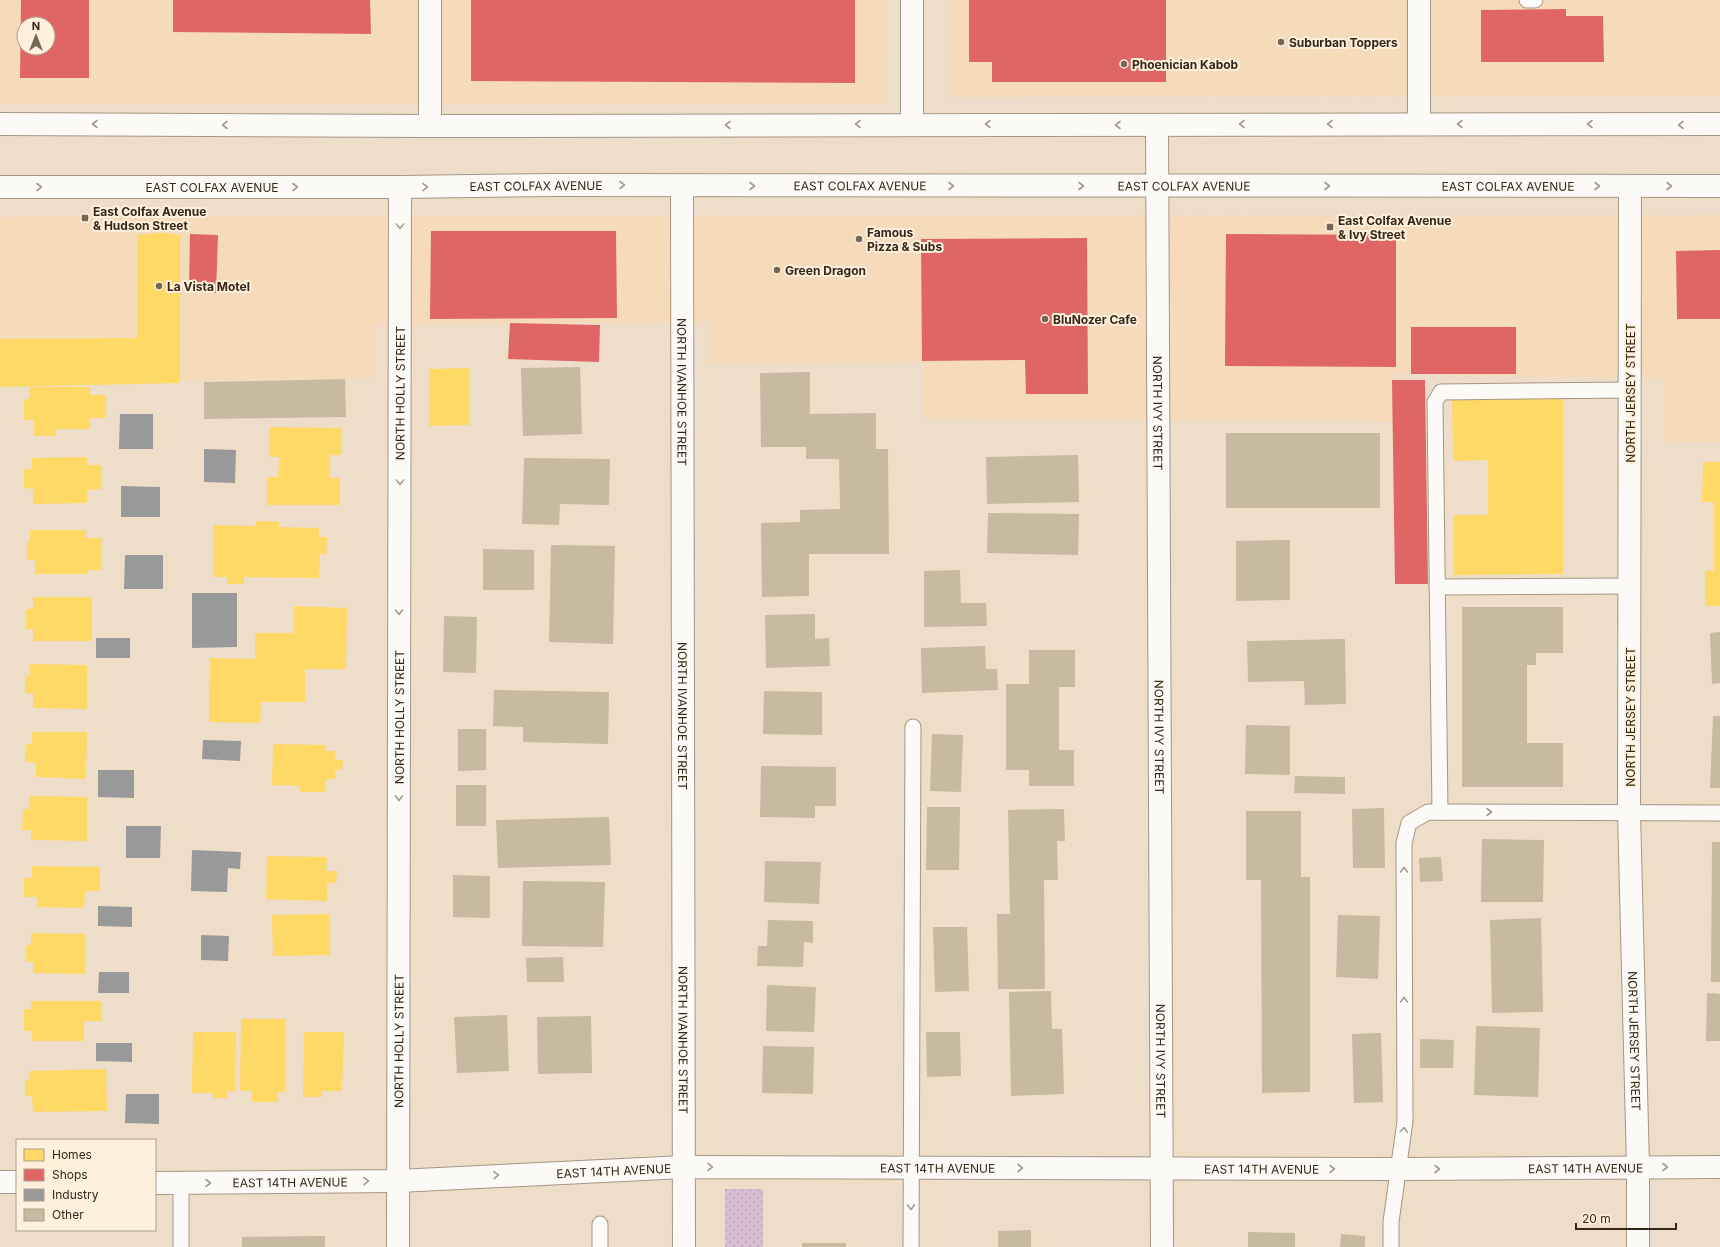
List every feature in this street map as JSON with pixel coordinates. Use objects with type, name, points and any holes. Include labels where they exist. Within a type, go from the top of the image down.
[{"type":"main road","points":[[430,0],[430,126]]},
{"type":"main road","points":[[912,0],[912,124]]},
{"type":"main road","points":[[1419,0],[1419,124]]},
{"type":"main road","points":[[0,124],[430,126],[912,124],[1720,124]]},
{"type":"main road","name":"NORTH IVY STREET","points":[[1157,125],[1162,1247]]},
{"type":"main road","name":"EAST COLFAX AVENUE","points":[[0,187],[400,187],[555,185],[1720,186]]},
{"type":"main road","name":"NORTH IVANHOE STREET","points":[[682,186],[684,1247]]},
{"type":"main road","name":"NORTH JERSEY STREET","points":[[1630,186],[1629,812],[1638,1167],[1638,1247]]},
{"type":"main road","name":"NORTH HOLLY STREET","points":[[398,1247],[400,187]]},
{"type":"main road","name":"EAST 14TH AVENUE","points":[[156,1183],[398,1181],[684,1167],[1398,1169],[1720,1167]]},
{"type":"main road","points":[[0,1182],[16,1182]]},
{"type":"lane","points":[[1528,0],[1535,0]]},
{"type":"lane","points":[[1440,812],[1435,402],[1441,392],[1630,390]]},
{"type":"lane","points":[[1437,587],[1630,586]]},
{"type":"lane","points":[[911,1247],[913,727]]},
{"type":"lane","points":[[1391,1247],[1391,1222],[1405,1120],[1404,844],[1409,824],[1428,812],[1720,813]]},
{"type":"lane","points":[[181,1183],[181,1247]]},
{"type":"lane","points":[[600,1224],[600,1247]]},
{"type":"shaded area","points":[[0,0],[885,0],[884,104],[0,104]]},
{"type":"shaded area","points":[[949,0],[1720,0],[1720,96],[949,97]]},
{"type":"shaded area","points":[[1720,215],[1720,442],[1665,442],[1664,378],[1393,374],[1392,422],[924,418],[924,362],[710,363],[709,322],[376,325],[375,378],[0,383],[0,217]]},
{"type":"shaded area","points":[[725,1189],[763,1189],[763,1247],[725,1247]]},
{"type":"building: Homes","name":"La Vista Motel","points":[[163,233],[180,235],[180,383],[0,387],[0,339],[137,338],[137,235]]},
{"type":"building: Homes","points":[[470,368],[470,425],[429,426],[429,369]]},
{"type":"building: Homes","points":[[29,387],[90,387],[90,395],[106,395],[106,418],[90,418],[90,429],[55,429],[55,436],[34,436],[34,420],[24,420],[24,399],[29,399]]},
{"type":"building: Homes","points":[[1452,399],[1563,399],[1563,574],[1454,575],[1454,515],[1488,515],[1488,460],[1453,461]]},
{"type":"building: Homes","points":[[269,427],[342,428],[342,455],[330,455],[330,478],[340,478],[340,505],[267,505],[267,477],[278,477],[279,457],[269,457]]},
{"type":"building: Homes","points":[[87,457],[87,465],[102,465],[102,489],[87,490],[87,503],[33,504],[33,489],[24,488],[24,469],[32,469],[32,458]]},
{"type":"building: Homes","points":[[1703,462],[1720,462],[1720,606],[1705,606],[1705,571],[1714,571],[1714,502],[1702,502]]},
{"type":"building: Homes","points":[[256,521],[279,522],[279,527],[319,528],[319,537],[327,537],[326,555],[320,554],[319,578],[244,577],[244,584],[227,584],[227,577],[213,577],[214,525],[256,526]]},
{"type":"building: Homes","points":[[30,530],[86,530],[86,538],[102,538],[102,570],[88,570],[88,574],[35,574],[35,560],[27,560],[27,541],[30,543]]},
{"type":"building: Homes","points":[[33,597],[92,597],[92,641],[33,641],[33,629],[26,629],[26,609],[33,609]]},
{"type":"building: Homes","points":[[294,606],[347,608],[346,669],[305,669],[305,702],[261,702],[260,723],[209,722],[210,658],[255,659],[255,633],[294,633]]},
{"type":"building: Homes","points":[[30,664],[87,665],[87,709],[33,708],[33,693],[25,693],[25,676],[30,676]]},
{"type":"building: Homes","points":[[32,732],[87,732],[86,779],[36,777],[36,762],[25,762],[26,744],[32,744]]},
{"type":"building: Homes","points":[[273,744],[326,745],[326,751],[336,751],[335,760],[343,760],[342,770],[335,770],[335,779],[326,779],[326,792],[300,792],[300,786],[272,785]]},
{"type":"building: Homes","points":[[30,796],[87,797],[87,841],[31,840],[31,830],[22,830],[23,809],[29,809]]},
{"type":"building: Homes","points":[[267,856],[327,857],[326,871],[337,871],[336,883],[327,883],[327,901],[266,899]]},
{"type":"building: Homes","points":[[32,866],[100,867],[100,891],[85,891],[84,908],[37,907],[37,897],[24,897],[24,878],[32,878]]},
{"type":"building: Homes","points":[[330,914],[330,955],[273,956],[272,915]]},
{"type":"building: Homes","points":[[31,933],[85,934],[85,974],[33,973],[33,962],[26,961],[26,945],[31,945]]},
{"type":"building: Homes","points":[[31,1001],[102,1001],[102,1021],[84,1021],[84,1041],[32,1041],[32,1031],[24,1031],[24,1009],[31,1009]]},
{"type":"building: Homes","points":[[241,1019],[286,1019],[285,1092],[278,1092],[278,1102],[252,1102],[252,1091],[240,1091]]},
{"type":"building: Homes","points":[[193,1032],[236,1032],[235,1091],[227,1091],[227,1098],[213,1098],[213,1093],[192,1093]]},
{"type":"building: Homes","points":[[304,1032],[344,1032],[342,1091],[322,1091],[322,1097],[303,1097]]},
{"type":"building: Homes","points":[[106,1069],[107,1111],[33,1112],[32,1096],[25,1096],[25,1079],[29,1080],[29,1071]]},
{"type":"building: Shops","points":[[21,0],[89,0],[89,78],[20,78],[20,56],[56,56],[56,16],[21,16]]},
{"type":"building: Shops","points":[[173,0],[370,0],[371,34],[173,32]]},
{"type":"building: Shops","points":[[471,0],[855,0],[855,83],[471,81]]},
{"type":"building: Shops","points":[[969,0],[1166,0],[1166,82],[992,82],[992,62],[969,62]]},
{"type":"building: Shops","points":[[1566,9],[1566,16],[1603,16],[1604,62],[1481,62],[1481,10]]},
{"type":"building: Shops","points":[[431,231],[616,231],[617,318],[430,319]]},
{"type":"building: Shops","points":[[190,234],[218,235],[216,293],[189,292]]},
{"type":"building: Shops","points":[[1226,234],[1396,235],[1396,367],[1225,366]]},
{"type":"building: Shops","points":[[1087,238],[1088,394],[1026,394],[1025,360],[922,361],[921,239]]},
{"type":"building: Shops","points":[[1720,250],[1720,319],[1677,319],[1676,251]]},
{"type":"building: Shops","points":[[510,323],[600,325],[599,362],[508,359]]},
{"type":"building: Shops","points":[[1411,327],[1516,327],[1516,374],[1411,374]]},
{"type":"building: Shops","points":[[1392,380],[1425,380],[1428,584],[1395,584]]},
{"type":"building: Industry","points":[[120,414],[153,414],[153,449],[119,449]]},
{"type":"building: Industry","points":[[204,449],[236,450],[235,483],[204,482]]},
{"type":"building: Industry","points":[[121,486],[160,487],[160,517],[121,517]]},
{"type":"building: Industry","points":[[125,555],[163,555],[163,589],[124,589]]},
{"type":"building: Industry","points":[[192,593],[237,593],[237,647],[192,648]]},
{"type":"building: Industry","points":[[96,638],[130,638],[130,658],[96,658]]},
{"type":"building: Industry","points":[[203,740],[241,741],[240,761],[202,759]]},
{"type":"building: Industry","points":[[98,770],[134,770],[134,798],[98,797]]},
{"type":"building: Industry","points":[[126,826],[161,826],[160,858],[126,858]]},
{"type":"building: Industry","points":[[192,850],[241,852],[240,869],[228,868],[227,892],[191,891]]},
{"type":"building: Industry","points":[[98,906],[132,907],[132,927],[98,926]]},
{"type":"building: Industry","points":[[201,935],[229,936],[228,961],[201,960]]},
{"type":"building: Industry","points":[[99,972],[129,972],[129,993],[98,993]]},
{"type":"building: Industry","points":[[96,1043],[132,1043],[132,1062],[96,1061]]},
{"type":"building: Industry","points":[[126,1094],[159,1094],[159,1124],[125,1123]]},
{"type":"building: Other","points":[[580,367],[582,434],[523,436],[521,368]]},
{"type":"building: Other","points":[[810,372],[810,414],[876,413],[876,449],[888,449],[889,554],[809,554],[809,596],[762,597],[761,523],[800,522],[800,510],[840,509],[839,459],[806,459],[806,447],[761,447],[760,373]]},
{"type":"building: Other","points":[[345,379],[346,417],[204,419],[204,382]]},
{"type":"building: Other","points":[[1226,433],[1380,433],[1380,508],[1226,508]]},
{"type":"building: Other","points":[[1078,455],[1079,502],[987,504],[986,457]]},
{"type":"building: Other","points":[[524,458],[610,459],[609,505],[560,504],[559,525],[522,524]]},
{"type":"building: Other","points":[[988,513],[1079,514],[1078,555],[987,553]]},
{"type":"building: Other","points":[[1290,540],[1290,600],[1236,601],[1236,541]]},
{"type":"building: Other","points":[[551,545],[615,546],[613,644],[549,642]]},
{"type":"building: Other","points":[[483,549],[534,550],[534,590],[483,590]]},
{"type":"building: Other","points":[[960,570],[961,603],[986,603],[987,626],[924,627],[924,571]]},
{"type":"building: Other","points":[[1462,607],[1563,607],[1563,653],[1536,653],[1536,665],[1527,665],[1527,743],[1563,743],[1563,787],[1462,787]]},
{"type":"building: Other","points":[[815,614],[815,639],[829,638],[830,666],[766,668],[765,615]]},
{"type":"building: Other","points":[[444,616],[477,617],[476,673],[443,672]]},
{"type":"building: Other","points":[[1720,632],[1720,683],[1712,684],[1710,633]]},
{"type":"building: Other","points":[[1345,639],[1346,704],[1305,705],[1304,681],[1248,682],[1247,641]]},
{"type":"building: Other","points":[[985,646],[986,669],[997,669],[998,690],[922,693],[921,648]]},
{"type":"building: Other","points":[[1029,650],[1075,650],[1075,687],[1059,687],[1059,750],[1074,750],[1074,786],[1029,786],[1029,770],[1006,770],[1006,684],[1029,684]]},
{"type":"building: Other","points":[[494,690],[609,692],[608,744],[523,742],[523,727],[493,726]]},
{"type":"building: Other","points":[[764,691],[822,692],[822,735],[763,734]]},
{"type":"building: Other","points":[[1713,716],[1720,716],[1720,788],[1710,788]]},
{"type":"building: Other","points":[[1246,725],[1290,726],[1290,775],[1245,774]]},
{"type":"building: Other","points":[[458,729],[486,729],[486,770],[458,771]]},
{"type":"building: Other","points":[[932,734],[963,735],[961,792],[930,791]]},
{"type":"building: Other","points":[[761,766],[836,767],[836,806],[815,806],[815,818],[760,817]]},
{"type":"building: Other","points":[[1295,776],[1345,777],[1345,794],[1294,793]]},
{"type":"building: Other","points":[[456,785],[486,785],[486,826],[456,826]]},
{"type":"building: Other","points":[[927,807],[960,807],[959,870],[926,870]]},
{"type":"building: Other","points":[[1384,808],[1385,868],[1353,868],[1352,809]]},
{"type":"building: Other","points":[[1064,809],[1065,841],[1057,841],[1058,880],[1044,880],[1045,989],[998,989],[997,914],[1010,914],[1008,810]]},
{"type":"building: Other","points":[[1246,811],[1301,811],[1301,877],[1310,877],[1310,1092],[1262,1093],[1261,880],[1246,880]]},
{"type":"building: Other","points":[[609,817],[611,865],[498,868],[496,820]]},
{"type":"building: Other","points":[[1482,839],[1544,840],[1543,902],[1481,902]]},
{"type":"building: Other","points":[[1712,842],[1720,842],[1720,982],[1711,982]]},
{"type":"building: Other","points":[[1441,857],[1443,881],[1420,882],[1419,858]]},
{"type":"building: Other","points":[[765,861],[821,862],[819,904],[764,902]]},
{"type":"building: Other","points":[[453,875],[490,876],[490,918],[453,917]]},
{"type":"building: Other","points":[[523,881],[605,882],[603,947],[522,946]]},
{"type":"building: Other","points":[[1338,915],[1380,916],[1378,979],[1336,977]]},
{"type":"building: Other","points":[[1541,918],[1543,1012],[1492,1013],[1490,920]]},
{"type":"building: Other","points":[[768,920],[813,921],[813,943],[804,942],[803,967],[757,966],[758,946],[767,946]]},
{"type":"building: Other","points":[[933,927],[967,927],[969,991],[935,992]]},
{"type":"building: Other","points":[[563,957],[564,982],[527,982],[526,958]]},
{"type":"building: Other","points":[[767,985],[816,987],[814,1032],[766,1031]]},
{"type":"building: Other","points":[[1051,991],[1052,1029],[1062,1029],[1064,1094],[1011,1096],[1009,992]]},
{"type":"building: Other","points":[[1707,993],[1720,994],[1720,1041],[1706,1041]]},
{"type":"building: Other","points":[[507,1015],[509,1071],[457,1073],[454,1017]]},
{"type":"building: Other","points":[[591,1016],[592,1073],[538,1074],[537,1017]]},
{"type":"building: Other","points":[[1476,1026],[1540,1028],[1538,1097],[1474,1095]]},
{"type":"building: Other","points":[[926,1032],[960,1032],[961,1076],[927,1077]]},
{"type":"building: Other","points":[[1381,1033],[1383,1102],[1354,1103],[1352,1034]]},
{"type":"building: Other","points":[[1420,1039],[1454,1040],[1453,1068],[1420,1068]]},
{"type":"building: Other","points":[[763,1046],[814,1047],[813,1094],[762,1093]]},
{"type":"building: Other","points":[[1031,1230],[1031,1247],[998,1247],[998,1231]]},
{"type":"building: Other","points":[[1248,1232],[1295,1233],[1295,1247],[1248,1247]]},
{"type":"building: Other","points":[[1341,1234],[1365,1236],[1365,1247],[1340,1247]]},
{"type":"building: Other","points":[[325,1236],[325,1247],[242,1247],[242,1237]]},
{"type":"building: Other","points":[[802,1243],[846,1243],[846,1247],[802,1247]]},
{"type":"place","name":"Suburban Toppers","points":[[1281,42]]},
{"type":"place","name":"Phoenician Kabob","points":[[1124,64]]},
{"type":"place","name":"East Colfax Avenue & Hudson Street","points":[[85,218]]},
{"type":"place","name":"East Colfax Avenue & Ivy Street","points":[[1330,227]]},
{"type":"place","name":"Famous Pizza & Subs","points":[[859,239]]},
{"type":"place","name":"Green Dragon","points":[[777,270]]},
{"type":"place","name":"La Vista Motel","points":[[159,286]]},
{"type":"place","name":"BluNozer Cafe","points":[[1045,319]]}]
